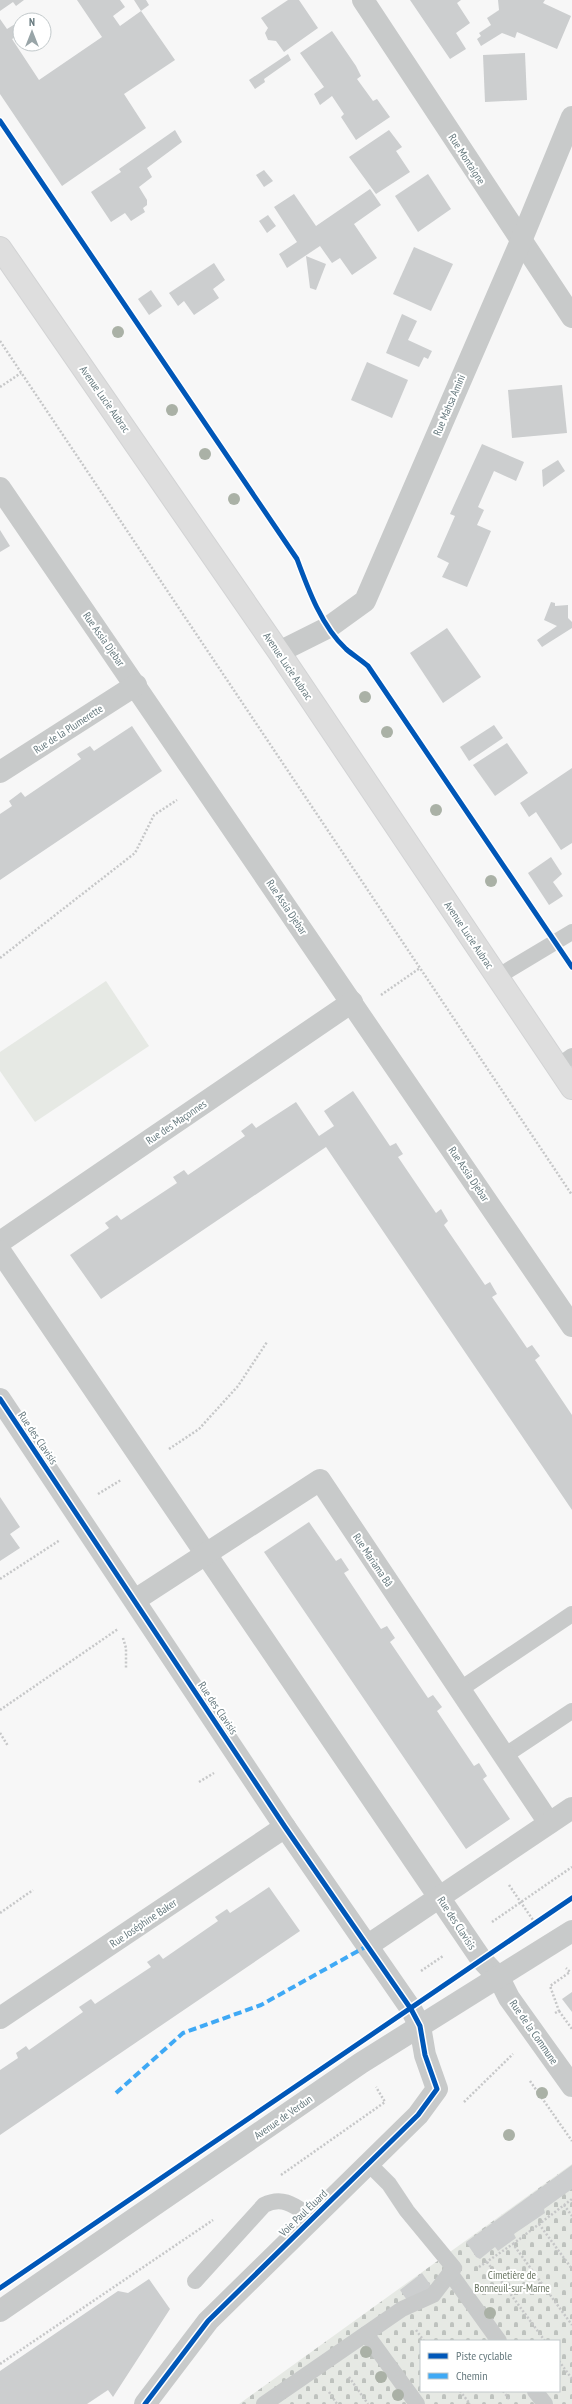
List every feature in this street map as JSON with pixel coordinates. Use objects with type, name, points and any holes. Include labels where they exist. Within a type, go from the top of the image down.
[{"type":"main road","name":"Avenue Lucie Aubrac","points":[[0,248],[279,652],[497,977],[565,1061],[572,1088]]},
{"type":"street","name":"Rue Montaigne","points":[[364,0],[572,317]]},
{"type":"street","name":"Rue Mahsa Amini","points":[[279,652],[330,626],[365,601],[521,241],[572,117]]},
{"type":"street","name":"Rue Assia Djebar","points":[[0,488],[136,685],[572,1326]]},
{"type":"street","name":"Rue de la Plumerette","points":[[0,772],[136,685]]},
{"type":"street","name":"Rue des Maçonnes","points":[[0,1242],[354,1006]]},
{"type":"street","name":"Rue des Clavisis","points":[[0,1251],[481,1959],[498,1978]]},
{"type":"street","name":"Rue des Clavisis","points":[[0,1399],[285,1827],[411,2009],[420,2026]]},
{"type":"street","name":"Rue Mariama Bâ","points":[[135,1600],[320,1480],[549,1823]]},
{"type":"street","points":[[367,1946],[572,1808]]},
{"type":"street","name":"Rue Joséphine Baker","points":[[0,2018],[285,1827]]},
{"type":"street","name":"Avenue de Verdun","points":[[0,2311],[361,2063],[572,1931]]},
{"type":"street","name":"Rue de la Commune","points":[[498,1978],[509,1998],[572,2086]]},
{"type":"street","name":"Voie Paul Éluard","points":[[145,2404],[208,2321],[418,2115],[437,2089],[425,2055],[420,2026]]},
{"type":"lane","points":[[497,977],[572,932]]},
{"type":"lane","points":[[459,1690],[572,1614]]},
{"type":"lane","points":[[504,1756],[572,1711]]},
{"type":"lane","points":[[368,2163],[389,2184],[407,2211],[452,2271],[498,2340]]},
{"type":"lane","points":[[195,2281],[264,2205],[274,2200],[288,2201],[313,2218]]},
{"type":"lane","points":[[264,2404],[402,2309],[433,2295],[452,2271]]},
{"type":"lane","points":[[366,2334],[417,2404]]},
{"type":"lane","points":[[536,2392],[544,2404]]},
{"type":"path","points":[[0,341],[572,1195]]},
{"type":"path","points":[[0,387],[21,373]]},
{"type":"path","points":[[0,958],[135,853],[154,815],[202,783]]},
{"type":"path","points":[[354,1006],[420,968]]},
{"type":"path","points":[[0,1579],[146,1465],[198,1430],[238,1386],[267,1342]]},
{"type":"path","points":[[0,1710],[120,1628],[126,1648],[126,1669]]},
{"type":"path","points":[[0,1733],[8,1746]]},
{"type":"path","points":[[492,1861],[535,1923]]},
{"type":"path","points":[[0,1914],[33,1890]]},
{"type":"path","points":[[529,1927],[541,1919]]},
{"type":"path","points":[[563,1964],[570,1972],[550,1986],[559,2011],[572,2029]]},
{"type":"path","points":[[550,2018],[559,2011]]},
{"type":"path","points":[[463,2103],[517,2050]]},
{"type":"path","points":[[512,2055],[516,2062]]},
{"type":"path","points":[[529,2080],[572,2141]]},
{"type":"path","points":[[274,2179],[385,2102],[374,2084]]},
{"type":"path","points":[[452,2271],[481,2266],[513,2244],[572,2199]]},
{"type":"path","points":[[564,2205],[572,2216]]},
{"type":"path","points":[[0,2364],[217,2218]]},
{"type":"path","points":[[539,2224],[572,2269]]},
{"type":"path","points":[[513,2244],[572,2325]]},
{"type":"path","points":[[487,2262],[544,2340]]},
{"type":"path","points":[[334,2356],[368,2404]]},
{"type":"path","points":[[560,2362],[572,2379]]},
{"type":"path","points":[[461,2392],[470,2404]]},
{"type":"green space","points":[[106,981],[149,1046],[35,1122],[0,1071],[0,1052]]},
{"type":"green space","name":"Cimetière de Bonneuil-sur-Marne","points":[[572,2164],[572,2404],[239,2404]]},
{"type":"building","points":[[0,0],[24,0],[16,6],[13,2],[0,11]]},
{"type":"building","points":[[77,0],[120,0],[125,7],[113,16],[120,26],[141,11],[175,60],[124,94],[146,128],[62,186],[0,94],[0,19],[7,29],[12,26],[12,52],[21,52],[39,80],[102,37]]},
{"type":"building","points":[[134,0],[146,0],[149,5],[141,11]]},
{"type":"building","points":[[288,0],[299,0],[318,28],[284,52],[276,41],[268,40],[265,33],[268,28],[261,18]]},
{"type":"building","points":[[410,0],[461,0],[457,3],[470,23],[456,33],[466,49],[450,59]]},
{"type":"building","points":[[498,0],[545,0],[543,3],[571,16],[557,49],[517,32],[515,38],[502,33],[481,46],[477,39],[481,36],[479,33],[491,25],[487,18],[499,10]]},
{"type":"building","points":[[332,31],[356,66],[361,76],[357,79],[373,101],[377,99],[390,117],[356,140],[341,117],[344,114],[332,96],[320,105],[314,94],[324,87],[300,53]]},
{"type":"building","points":[[525,53],[527,100],[485,102],[483,55]]},
{"type":"building","points":[[288,54],[291,60],[264,79],[265,82],[255,89],[249,80]]},
{"type":"building","points":[[175,130],[182,142],[147,168],[152,177],[139,187],[147,200],[147,205],[143,208],[145,212],[131,221],[125,213],[111,222],[91,192],[121,172],[119,169]]},
{"type":"building","points":[[389,130],[402,147],[396,151],[410,172],[376,194],[349,157]]},
{"type":"building","points":[[264,170],[273,181],[264,187],[256,175]]},
{"type":"building","points":[[428,174],[451,209],[418,232],[395,196]]},
{"type":"building","points":[[370,189],[381,205],[354,224],[377,258],[352,275],[340,258],[332,263],[320,246],[287,268],[279,254],[297,242],[274,207],[294,194],[316,226]]},
{"type":"building","points":[[268,215],[276,226],[267,233],[259,221]]},
{"type":"building","points":[[414,247],[453,264],[431,311],[393,294]]},
{"type":"building","points":[[306,256],[326,264],[316,290],[310,288]]},
{"type":"building","points":[[214,263],[225,280],[213,289],[219,298],[194,315],[184,301],[178,306],[169,293]]},
{"type":"building","points":[[151,290],[162,306],[149,315],[138,299]]},
{"type":"building","points":[[402,314],[417,321],[408,340],[432,351],[428,359],[424,357],[419,367],[386,353]]},
{"type":"building","points":[[367,362],[408,380],[392,418],[351,400]]},
{"type":"building","points":[[562,385],[567,433],[512,438],[508,390]]},
{"type":"building","points":[[482,444],[524,462],[516,481],[494,471],[478,507],[484,510],[477,525],[491,531],[467,587],[442,577],[449,563],[437,557],[455,516],[450,514]]},
{"type":"building","points":[[558,460],[565,471],[543,487],[542,470]]},
{"type":"building","points":[[0,530],[10,546],[0,552]]},
{"type":"building","points":[[551,602],[555,603],[555,606],[568,605],[568,618],[572,622],[572,628],[542,647],[537,640],[557,626],[544,620]]},
{"type":"building","points":[[447,628],[481,677],[443,703],[410,653]]},
{"type":"building","points":[[494,725],[503,738],[469,761],[460,747]]},
{"type":"building","points":[[132,726],[162,771],[0,880],[0,814],[12,806],[9,801],[21,792],[25,797],[81,759],[77,754],[90,746],[94,751]]},
{"type":"building","points":[[507,743],[528,773],[495,796],[473,765]]},
{"type":"building","points":[[572,768],[572,843],[561,850],[536,812],[529,817],[520,803]]},
{"type":"building","points":[[551,857],[562,874],[553,882],[563,896],[549,905],[528,873]]},
{"type":"building","points":[[353,1091],[390,1146],[396,1143],[403,1154],[398,1157],[436,1213],[441,1209],[448,1221],[444,1225],[485,1285],[490,1282],[497,1294],[492,1297],[527,1348],[532,1345],[540,1356],[535,1360],[572,1415],[572,1510],[326,1147],[101,1299],[70,1255],[109,1228],[105,1223],[117,1215],[121,1220],[177,1183],[173,1177],[184,1170],[188,1175],[245,1136],[241,1131],[252,1123],[256,1128],[296,1102],[319,1136],[334,1126],[324,1111]]},
{"type":"building","points":[[0,1497],[20,1527],[10,1534],[20,1548],[0,1561]]},
{"type":"building","points":[[309,1522],[336,1561],[341,1558],[349,1570],[344,1573],[381,1629],[387,1626],[395,1638],[390,1642],[428,1698],[433,1695],[442,1707],[437,1711],[474,1766],[479,1763],[487,1776],[483,1779],[510,1819],[466,1849],[264,1552]]},
{"type":"building","points":[[269,1887],[300,1931],[0,2135],[0,2070],[18,2058],[16,2053],[26,2046],[29,2050],[83,2012],[79,2007],[91,1999],[95,2004],[151,1967],[147,1962],[159,1954],[163,1959],[218,1921],[215,1917],[227,1909],[230,1913]]},
{"type":"building","points":[[572,1992],[572,2012],[562,1999]]},
{"type":"building","points":[[572,2165],[572,2189],[544,2209],[545,2213],[514,2234],[516,2238],[498,2251],[495,2247],[480,2259],[476,2257],[466,2242]]},
{"type":"building","points":[[422,2273],[432,2287],[409,2303],[400,2290]]},
{"type":"building","points":[[149,2279],[170,2309],[113,2397],[108,2390],[87,2404],[0,2404],[0,2371],[118,2291],[128,2293]]},
{"type":"marked path","points":[[116,2093],[183,2033],[261,2005],[367,1946]]},
{"type":"cycle path","points":[[0,121],[297,559],[311,595],[330,630],[346,649],[368,666],[572,967]]},
{"type":"cycle path","points":[[0,1399],[285,1827],[411,2009],[420,2026],[425,2055],[437,2089],[418,2115],[208,2321],[145,2404]]},
{"type":"cycle path","points":[[0,2288],[572,1898]]}]
